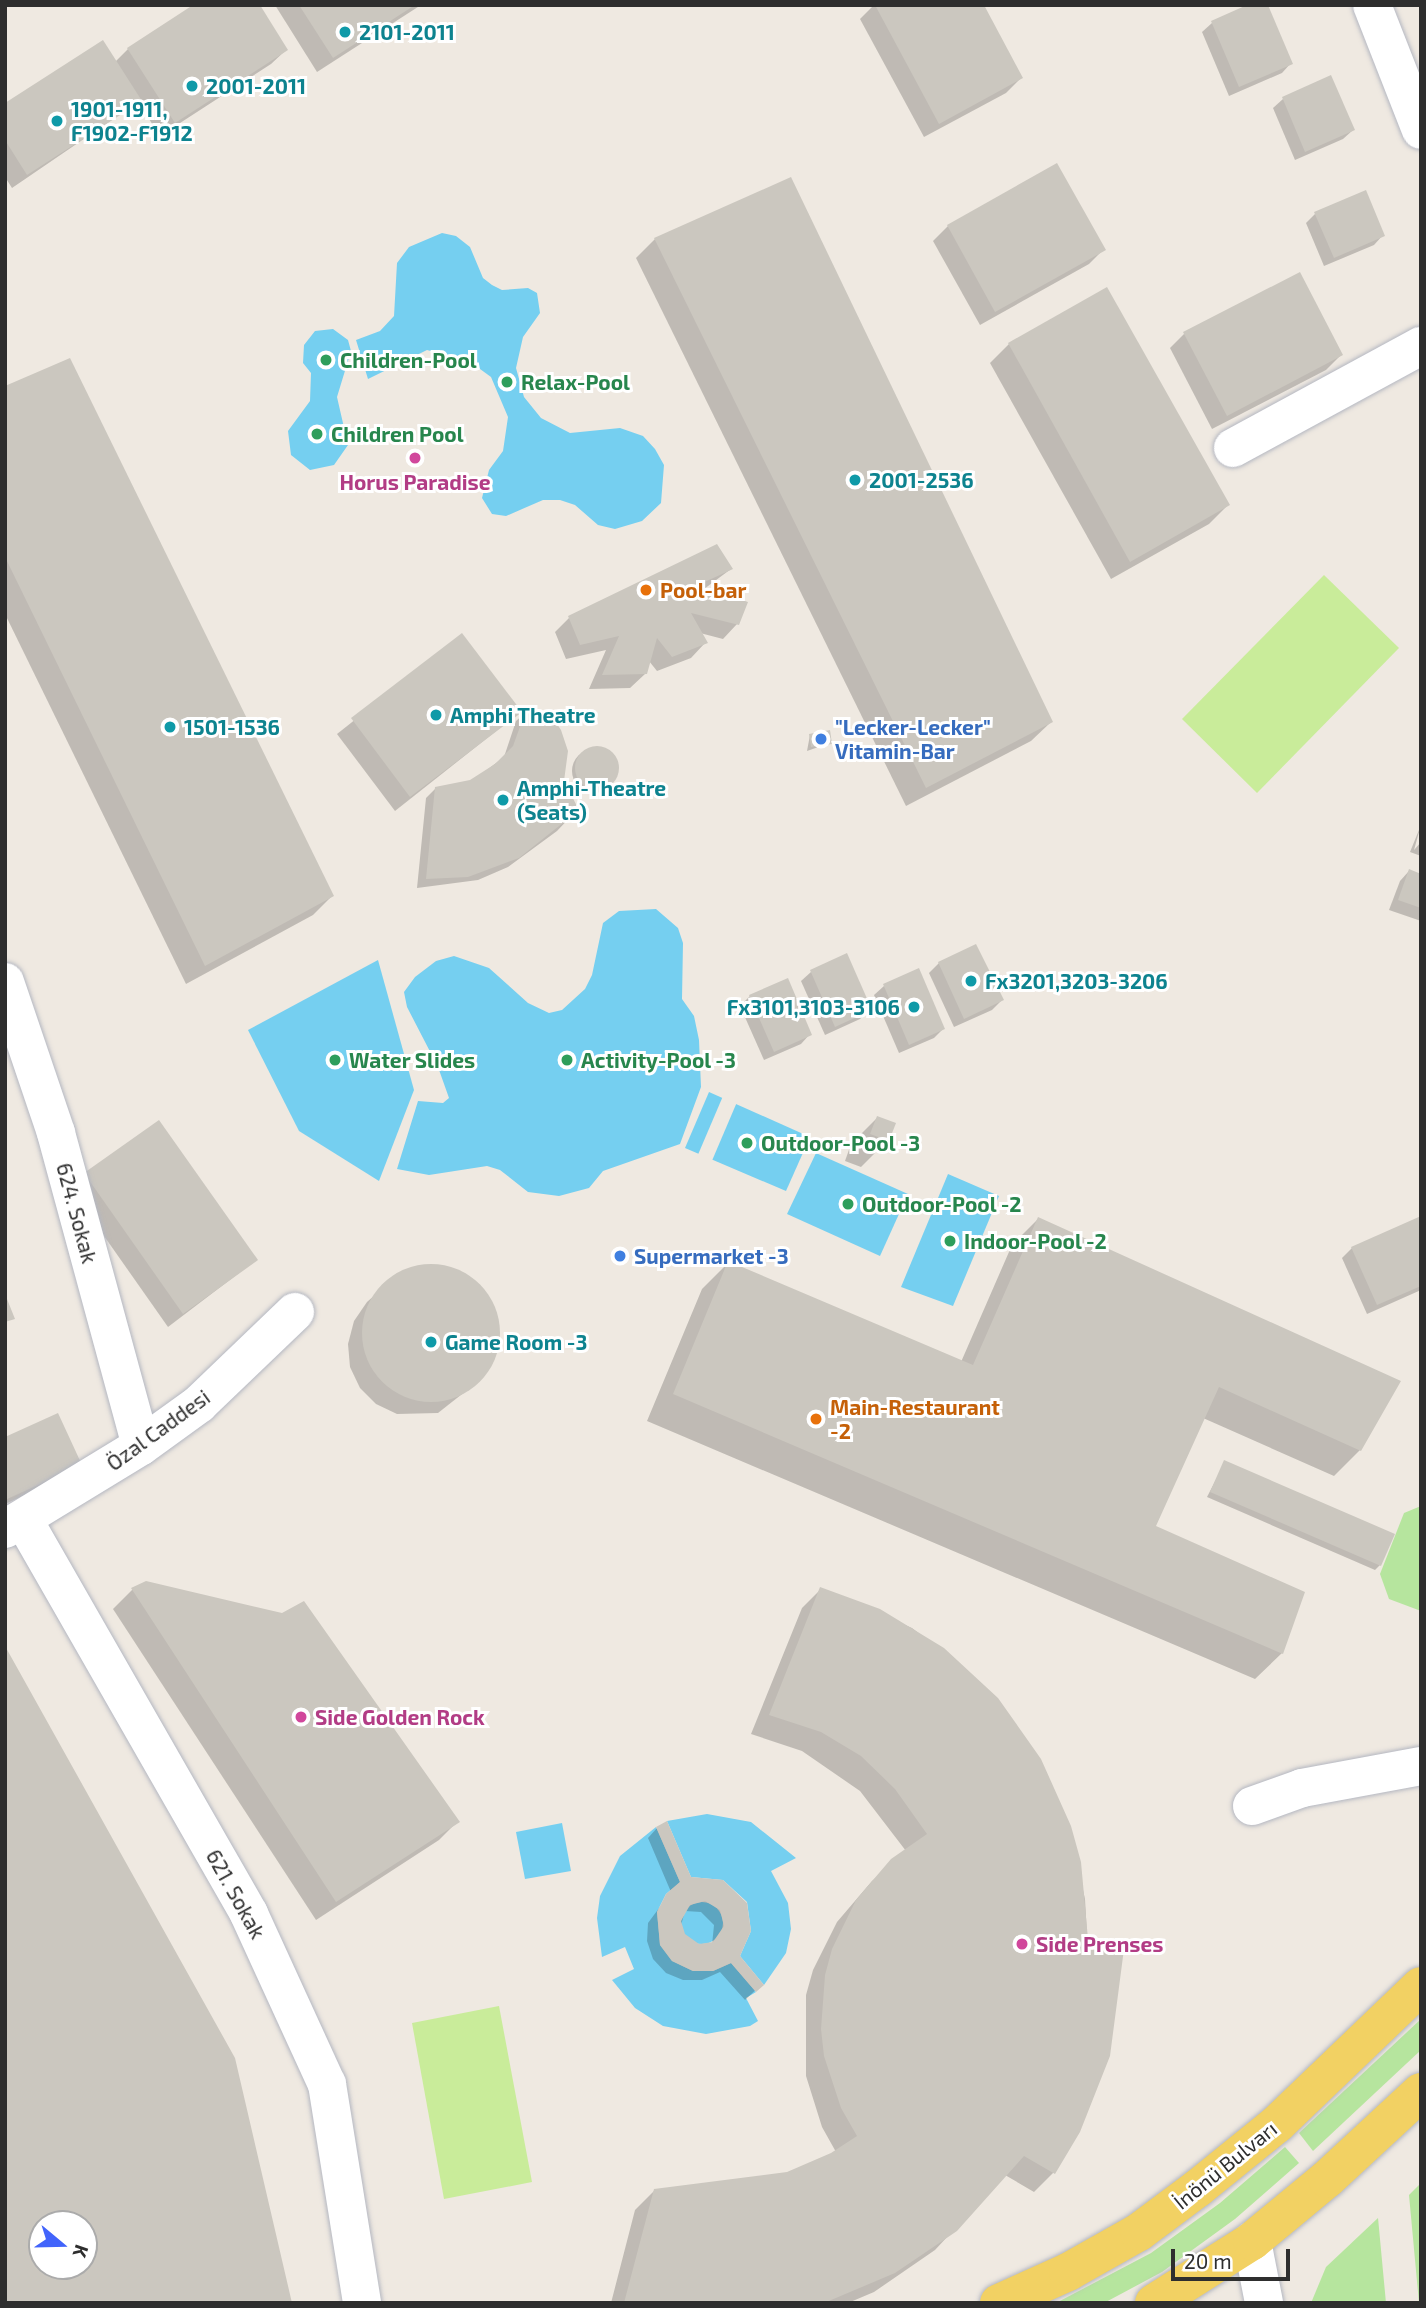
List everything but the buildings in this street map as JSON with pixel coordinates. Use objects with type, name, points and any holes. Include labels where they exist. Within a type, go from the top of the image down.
[{"type":"main road","name":"İnönü Bulvarı","points":[[999,2303],[1068,2272],[1139,2232],[1198,2188],[1277,2124],[1421,1986]]},
{"type":"main road","points":[[1154,2303],[1252,2241],[1421,2092]]},
{"type":"street","points":[[1372,5],[1421,130]]},
{"type":"street","points":[[1233,448],[1421,346]]},
{"type":"street","name":"624. Sokak","points":[[5,982],[56,1133],[141,1446]]},
{"type":"street","name":"Özal Caddesi","points":[[14,1524],[141,1446],[199,1404],[295,1312]]},
{"type":"street","name":"621. Sokak","points":[[14,1524],[249,1914],[327,2084],[362,2303]]},
{"type":"street","points":[[1252,1806],[1302,1788],[1421,1766]]},
{"type":"street","points":[[1252,2241],[1264,2303]]},
{"type":"green space","points":[[1324,575],[1399,648],[1257,793],[1182,719]]},
{"type":"green space","points":[[1421,1506],[1421,1611],[1389,1599],[1380,1574],[1404,1513]]},
{"type":"green space","points":[[499,2006],[532,2182],[444,2199],[412,2023]]},
{"type":"green space","points":[[1421,2019],[1421,2050],[1313,2151],[1299,2133]]},
{"type":"green space","points":[[1285,2147],[1299,2163],[1235,2219],[1162,2272],[1104,2303],[1056,2303],[1151,2253],[1220,2203]]},
{"type":"green space","points":[[1421,2183],[1421,2303],[1419,2303],[1409,2195]]},
{"type":"green space","points":[[1378,2218],[1386,2303],[1311,2303],[1326,2267]]},
{"type":"water","name":"Relax-Pool","points":[[442,233],[456,236],[470,247],[483,278],[492,285],[502,290],[528,288],[537,293],[540,313],[523,337],[516,368],[524,397],[541,418],[570,433],[620,428],[643,436],[655,449],[664,465],[661,503],[642,521],[615,529],[598,525],[575,505],[560,500],[543,500],[506,516],[492,514],[482,498],[489,470],[503,451],[508,417],[491,377],[469,361],[427,350],[368,379],[356,340],[380,331],[394,316],[397,263],[409,247]]},
{"type":"water","points":[[333,329],[348,340],[351,351],[337,397],[348,445],[334,465],[310,470],[291,455],[288,431],[310,401],[311,373],[303,363],[304,345],[315,331]]},
{"type":"water","name":"Activity-Pool -3","points":[[656,909],[678,928],[683,943],[682,999],[694,1016],[699,1040],[701,1087],[680,1144],[603,1171],[589,1188],[559,1196],[528,1192],[500,1170],[487,1166],[429,1175],[397,1169],[418,1101],[443,1103],[449,1098],[438,1067],[407,1007],[404,992],[415,977],[436,961],[454,956],[489,968],[528,1003],[549,1013],[562,1010],[585,989],[592,975],[603,923],[619,911]]},
{"type":"water","name":"Water Slides","points":[[378,960],[414,1090],[379,1181],[299,1131],[248,1030]]},
{"type":"water","name":"Outdoor-Pool -3","points":[[709,1092],[810,1137],[786,1191],[685,1148]]},
{"type":"water","name":"Outdoor-Pool -2","points":[[816,1153],[908,1194],[880,1256],[787,1214]]},
{"type":"water","name":"Indoor-Pool -2","points":[[948,1174],[999,1196],[953,1306],[901,1287]]},
{"type":"water","points":[[707,1814],[751,1822],[796,1858],[771,1871],[788,1903],[791,1929],[786,1953],[764,1985],[740,1956],[751,1931],[747,1902],[723,1880],[691,1877],[667,1821]]},
{"type":"water","points":[[562,1823],[571,1871],[525,1879],[516,1832]]},
{"type":"water","points":[[656,1827],[680,1882],[666,1894],[657,1912],[660,1945],[672,1961],[693,1971],[713,1971],[731,1963],[756,1992],[746,1998],[758,2021],[750,2026],[706,2034],[663,2026],[635,2008],[612,1980],[634,1969],[625,1947],[602,1957],[597,1918],[600,1896],[620,1856]]},
{"type":"water","points":[[702,1902],[717,1908],[723,1923],[717,1938],[702,1944],[687,1938],[681,1923],[687,1908]]},
{"type":"pier","points":[[723,1096],[737,1102],[711,1163],[697,1157]]},
{"type":"place","name":"2101-2011","points":[[345,32]]},
{"type":"place","name":"2001-2011","points":[[192,86]]},
{"type":"place","name":"1901-1911, F1902-F1912","points":[[57,121]]},
{"type":"place","name":"Children-Pool","points":[[326,360]]},
{"type":"place","name":"Relax-Pool","points":[[507,382]]},
{"type":"place","name":"Children Pool","points":[[317,434]]},
{"type":"place","name":"Horus Paradise","points":[[415,458]]},
{"type":"place","name":"2001-2536","points":[[855,480]]},
{"type":"place","name":"Pool-bar","points":[[646,590]]},
{"type":"place","name":"Amphi Theatre","points":[[436,715]]},
{"type":"place","name":"1501-1536","points":[[170,727]]},
{"type":"place","name":"\"Lecker-Lecker\" Vitamin-Bar","points":[[821,739]]},
{"type":"place","name":"Amphi-Theatre (Seats)","points":[[503,800]]},
{"type":"place","name":"Fx3201,3203-3206","points":[[971,981]]},
{"type":"place","name":"Fx3101,3103-3106","points":[[914,1007]]},
{"type":"place","name":"Water Slides","points":[[335,1060]]},
{"type":"place","name":"Activity-Pool -3","points":[[567,1060]]},
{"type":"place","name":"Outdoor-Pool -3","points":[[747,1143]]},
{"type":"place","name":"Outdoor-Pool -2","points":[[848,1204]]},
{"type":"place","name":"Indoor-Pool -2","points":[[950,1241]]},
{"type":"place","name":"Supermarket -3","points":[[620,1256]]},
{"type":"place","name":"Game Room -3","points":[[431,1342]]},
{"type":"place","name":"Main-Restaurant -2","points":[[816,1419]]},
{"type":"place","name":"Side Golden Rock","points":[[301,1717]]},
{"type":"place","name":"Side Prenses","points":[[1022,1944]]}]
